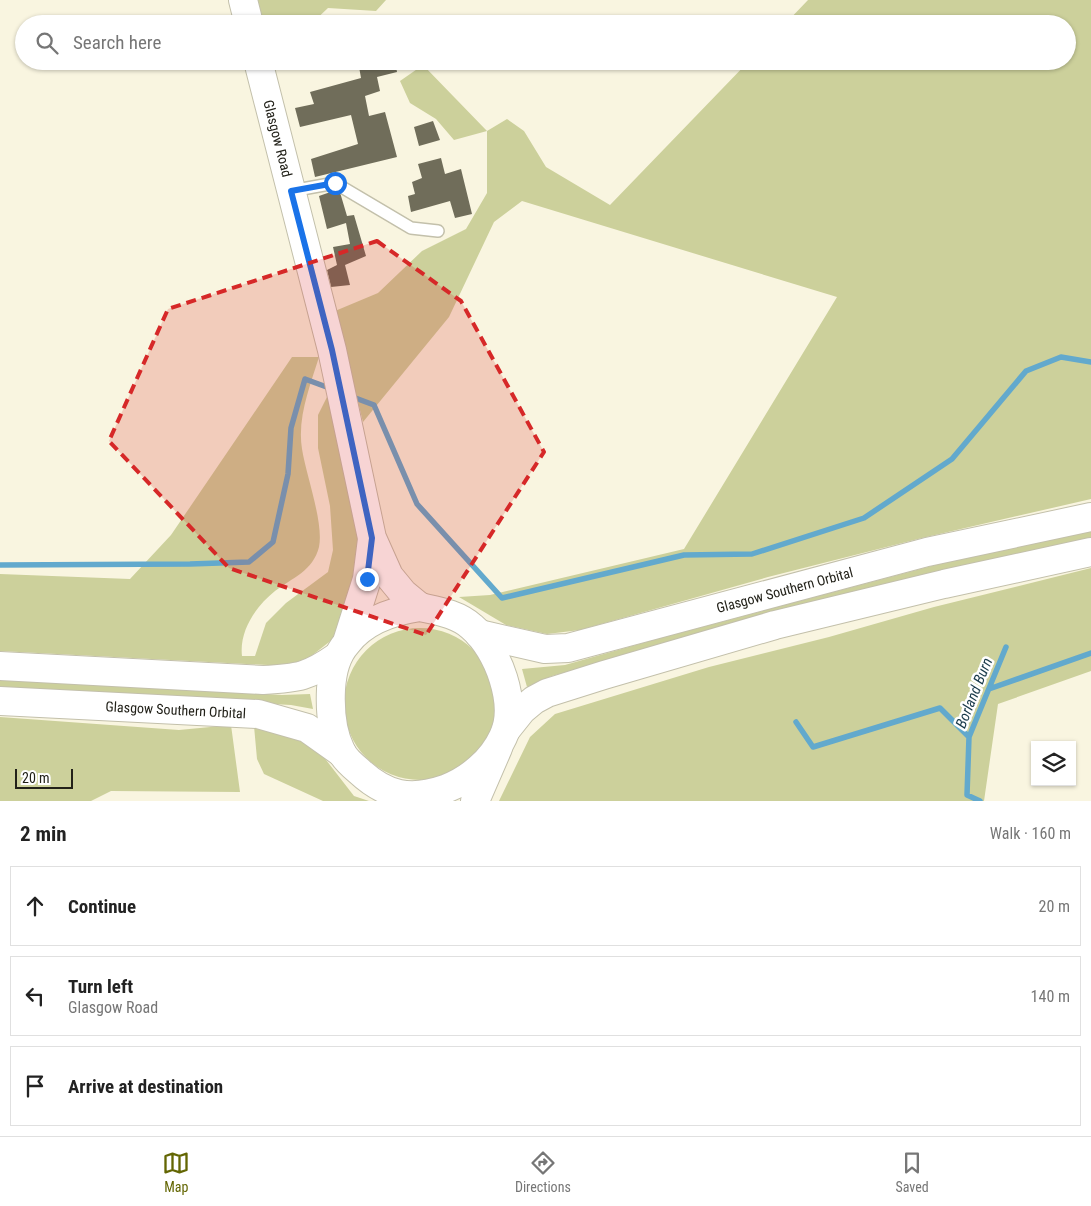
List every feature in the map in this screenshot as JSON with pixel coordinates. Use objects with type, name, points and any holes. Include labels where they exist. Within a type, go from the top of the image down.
[{"type":"main road","points":[[243,0],[247,15]]},
{"type":"main road","name":"Glasgow Road","points":[[260,70],[332,350],[372,538],[389,576],[403,593],[420,607]]},
{"type":"main road","name":"Glasgow Southern Orbital","points":[[479,634],[545,649],[568,648],[927,552],[1091,517]]},
{"type":"main road","name":"Glasgow Road","points":[[342,753],[334,728],[330,699],[332,677],[367,579],[372,538]]},
{"type":"main road","points":[[396,796],[424,795],[455,785],[470,776],[482,765],[522,710],[534,700],[547,693],[604,674],[784,623],[944,584],[1091,552]]},
{"type":"main road","points":[[0,666],[263,680],[296,678],[316,671],[343,649],[365,627],[380,617],[400,610],[420,607],[443,612],[461,619],[472,626],[496,658],[508,704],[504,735],[475,801]]},
{"type":"main road","name":"Glasgow Southern Orbital","points":[[0,701],[258,714],[307,728],[342,753],[371,782],[396,796]]},
{"type":"lane","points":[[291,191],[335,183],[411,228],[438,231]]},
{"type":"highlighted area","points":[[377,241],[461,301],[544,452],[426,635],[229,568],[109,441],[168,309]]},
{"type":"green space","points":[[256,0],[386,0],[376,11],[328,8],[321,15],[260,15]]},
{"type":"green space","points":[[808,0],[1091,0],[1091,499],[922,538],[768,577],[580,630],[547,634],[506,625],[459,597],[490,595],[684,549],[837,297],[522,201],[494,222],[449,317],[363,422],[335,311],[378,293],[422,251],[466,229],[487,193],[487,131],[507,119],[524,131],[546,167],[610,205],[740,70],[1076,70],[1076,15],[794,15]]},
{"type":"green space","points":[[416,70],[428,70],[487,131],[454,140],[436,119],[410,103],[400,81]]},
{"type":"green space","points":[[292,357],[319,357],[305,402],[301,437],[304,460],[319,525],[319,547],[307,568],[275,591],[255,612],[243,637],[242,656],[255,656],[266,623],[286,603],[328,572],[333,550],[330,506],[318,448],[318,415],[328,395],[360,514],[359,573],[350,608],[333,639],[310,657],[286,666],[0,651],[0,574],[130,579],[171,535]]},
{"type":"green space","points":[[1091,530],[1091,538],[799,607],[552,676],[527,687],[522,669],[565,665],[1018,543]]},
{"type":"green space","points":[[1091,568],[1091,671],[998,704],[984,801],[499,801],[530,737],[555,714],[709,667],[829,637],[934,607]]},
{"type":"green space","points":[[420,628],[449,634],[474,650],[490,675],[496,704],[490,733],[474,758],[449,774],[420,780],[391,774],[366,758],[350,733],[344,704],[350,675],[366,650],[391,634]]},
{"type":"green space","points":[[0,678],[282,695],[310,694],[313,709],[291,705],[0,689]]},
{"type":"green space","points":[[0,717],[179,730],[231,725],[240,792],[111,791],[91,801],[0,801]]},
{"type":"green space","points":[[254,726],[298,736],[323,756],[354,796],[369,801],[323,801],[264,774],[257,759]]},
{"type":"building","points":[[360,70],[397,70],[397,72],[377,77],[380,91],[365,96],[369,116],[385,112],[397,157],[315,177],[311,159],[358,144],[351,115],[300,127],[295,108],[314,104],[310,92],[361,78]]},
{"type":"building","points":[[433,121],[440,140],[419,146],[414,127]]},
{"type":"building","points":[[441,158],[445,174],[461,169],[472,214],[455,218],[450,201],[411,212],[408,196],[415,194],[412,182],[422,178],[418,164]]},
{"type":"building","points":[[339,189],[347,216],[354,215],[366,256],[345,265],[350,285],[331,287],[327,270],[337,265],[333,247],[350,244],[346,223],[327,229],[319,196]]},
{"type":"waterway","points":[[350,396],[374,405],[417,504],[502,598],[684,555],[752,554],[864,518],[952,459],[1026,371],[1061,357],[1091,362]]},
{"type":"waterway","points":[[0,565],[249,562],[273,542],[288,474],[291,428],[305,379],[332,389]]},
{"type":"waterway","name":"Borland Burn","points":[[980,801],[967,795],[969,737],[1006,647]]},
{"type":"waterway","points":[[989,689],[1091,653]]},
{"type":"waterway","points":[[796,722],[813,747],[940,708],[969,737]]},
{"type":"route","points":[[335,183],[291,191],[332,350],[372,538],[367,579]]}]
